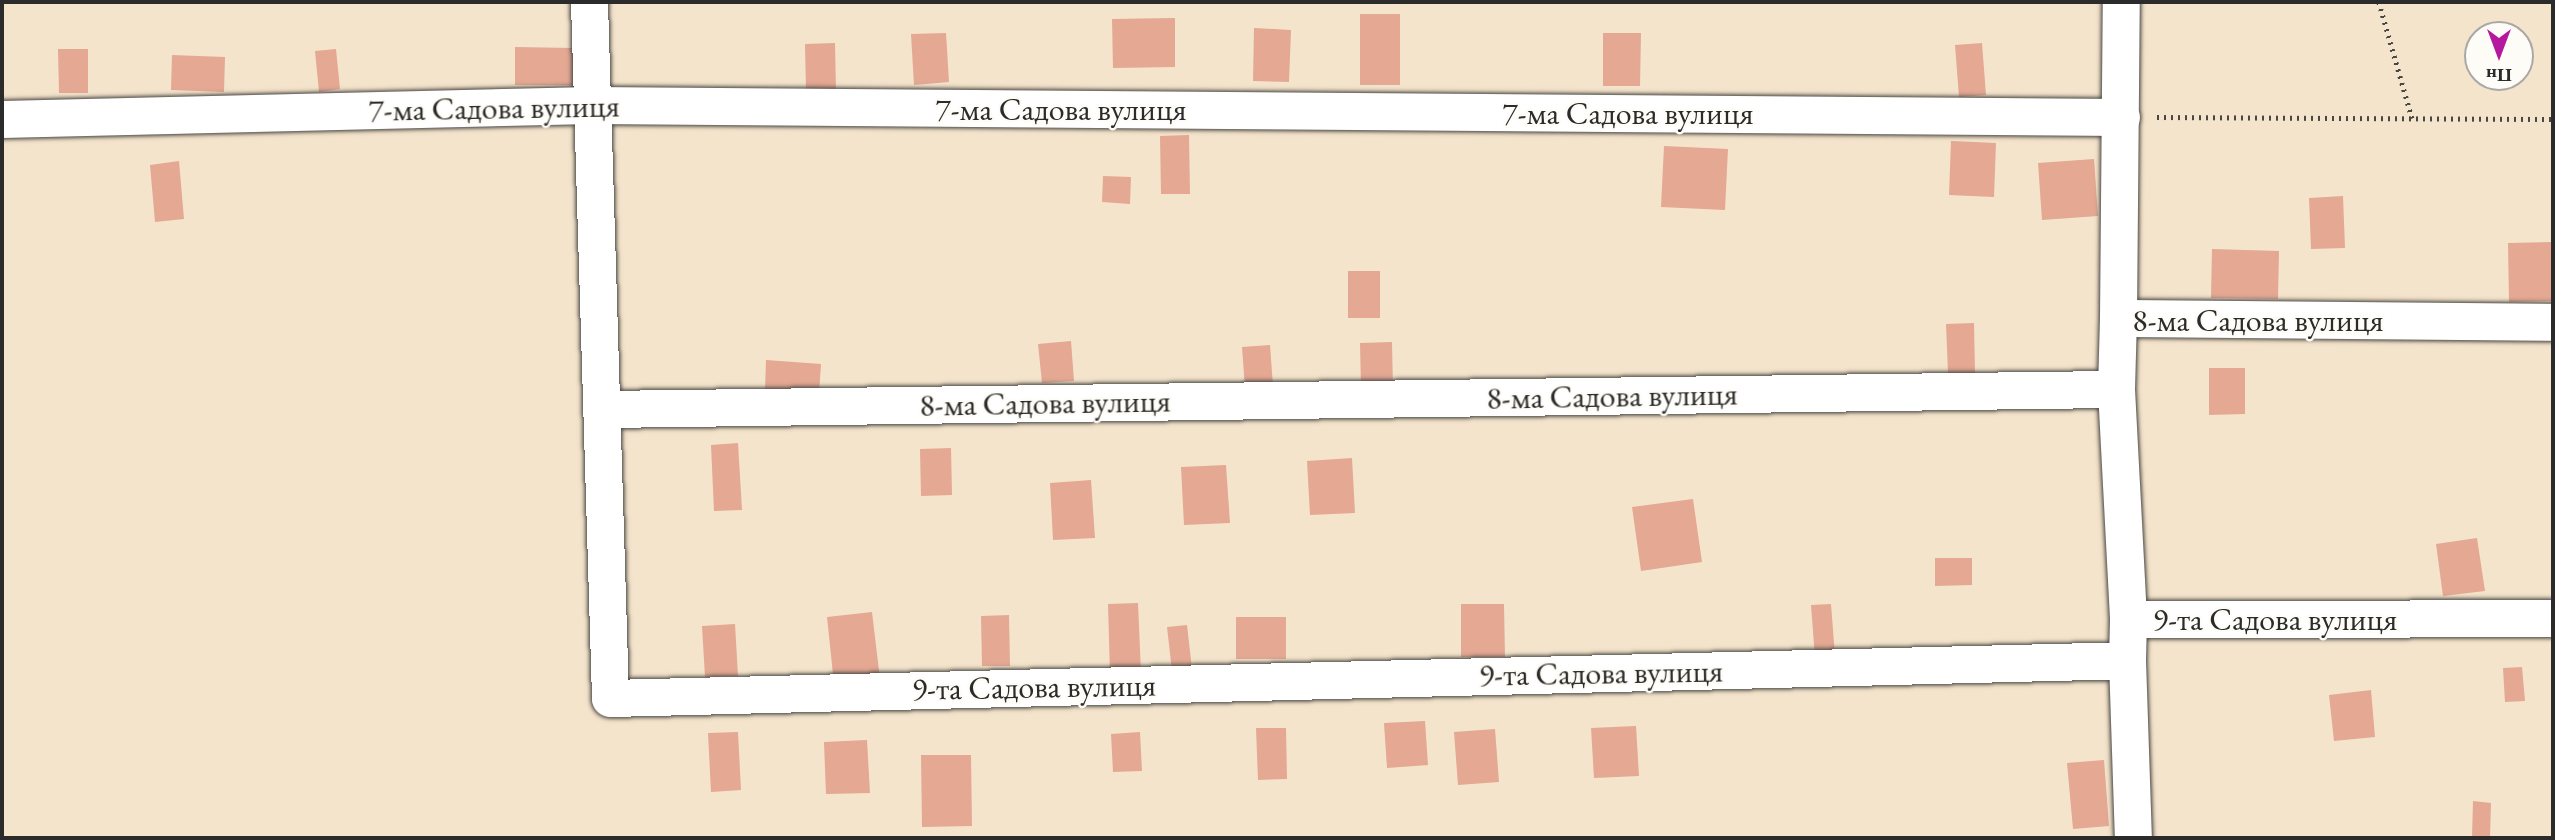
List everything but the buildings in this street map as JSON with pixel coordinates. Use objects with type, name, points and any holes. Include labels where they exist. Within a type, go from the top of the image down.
[{"type":"street","points":[[589,2],[603,409]]},
{"type":"street","points":[[2118,318],[2121,2]]},
{"type":"street","name":"7-ма Садова вулиця","points":[[2,118],[591,105],[2121,117]]},
{"type":"street","name":"8-ма Садова вулиця","points":[[603,409],[2116,389],[2118,318],[2553,322]]},
{"type":"street","points":[[2116,389],[2128,620]]},
{"type":"street","name":"9-та Садова вулиця","points":[[603,409],[610,698],[2127,660],[2128,620],[2553,618]]},
{"type":"street","points":[[2127,660],[2133,838]]},
{"type":"path","points":[[2379,2],[2412,118]]},
{"type":"path","points":[[2121,117],[2553,119]]}]
